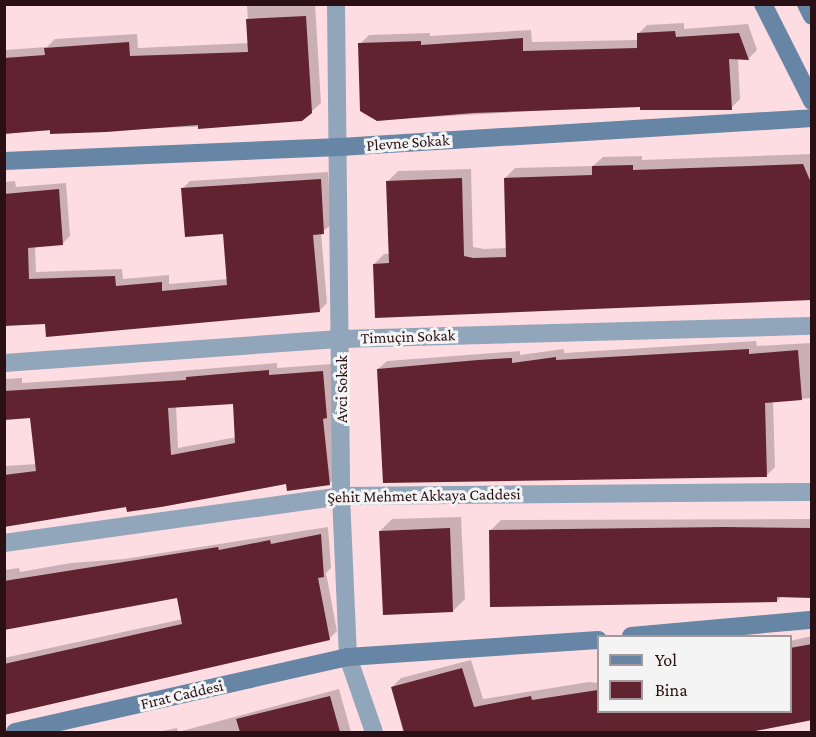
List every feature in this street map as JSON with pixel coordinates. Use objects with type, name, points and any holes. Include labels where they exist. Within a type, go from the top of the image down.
[{"type":"street","name":"Avci Sokak","points":[[336,4],[342,339],[341,496],[348,657],[374,732]]},
{"type":"street","points":[[763,4],[812,101]]},
{"type":"street","points":[[806,4],[812,16]]},
{"type":"street","name":"Plevne Sokak","points":[[4,160],[340,147],[812,118]]},
{"type":"street","name":"Timuçin Sokak","points":[[4,363],[342,339],[812,326]]},
{"type":"street","name":"Şehit Mehmet Akkaya Caddesi","points":[[4,543],[341,496],[812,492]]},
{"type":"street","points":[[642,635],[812,620]]},
{"type":"street","name":"Fırat Caddesi","points":[[15,732],[348,657],[597,640]]},
{"type":"building","points":[[306,16],[312,113],[302,121],[198,129],[198,125],[106,132],[50,134],[50,130],[4,134],[4,58],[45,55],[44,48],[129,42],[130,56],[248,52],[246,19]]},
{"type":"building","points":[[675,31],[676,37],[739,33],[749,60],[729,59],[732,110],[640,110],[640,107],[473,113],[377,121],[360,111],[358,43],[421,41],[421,45],[523,38],[523,51],[637,48],[637,33]]},
{"type":"building","points":[[803,164],[812,185],[812,300],[375,318],[373,264],[389,263],[386,181],[462,178],[464,256],[506,257],[504,178],[592,175],[592,166],[633,165],[633,170]]},
{"type":"building","points":[[321,179],[324,234],[313,235],[320,312],[46,337],[45,324],[4,326],[4,194],[59,189],[63,245],[28,248],[29,279],[115,276],[116,286],[162,282],[162,291],[227,285],[223,234],[185,237],[181,188]]},
{"type":"building","points":[[749,349],[749,354],[798,350],[802,400],[765,403],[767,477],[383,483],[377,369],[512,358],[512,363],[556,357],[556,360]]},
{"type":"building","points":[[269,370],[269,375],[323,371],[327,418],[323,419],[330,485],[287,491],[286,484],[161,507],[127,512],[126,507],[4,527],[4,475],[36,471],[30,418],[4,420],[4,391],[186,380],[186,377]],"holes":[[[233,404],[235,443],[171,455],[168,408]]]},
{"type":"building","points":[[450,528],[453,612],[383,615],[379,531]]},
{"type":"building","points":[[812,528],[812,598],[777,597],[777,602],[490,607],[489,530]]},
{"type":"building","points":[[321,534],[324,577],[318,578],[330,640],[4,715],[4,664],[182,624],[177,598],[4,630],[4,581],[218,547],[219,550],[270,540],[271,544]]},
{"type":"building","points":[[812,644],[812,720],[750,732],[404,732],[391,687],[462,668],[474,707],[531,696],[532,700],[597,690],[597,713],[792,713],[792,648]]},
{"type":"building","points":[[330,696],[340,732],[240,732],[236,719]]}]
